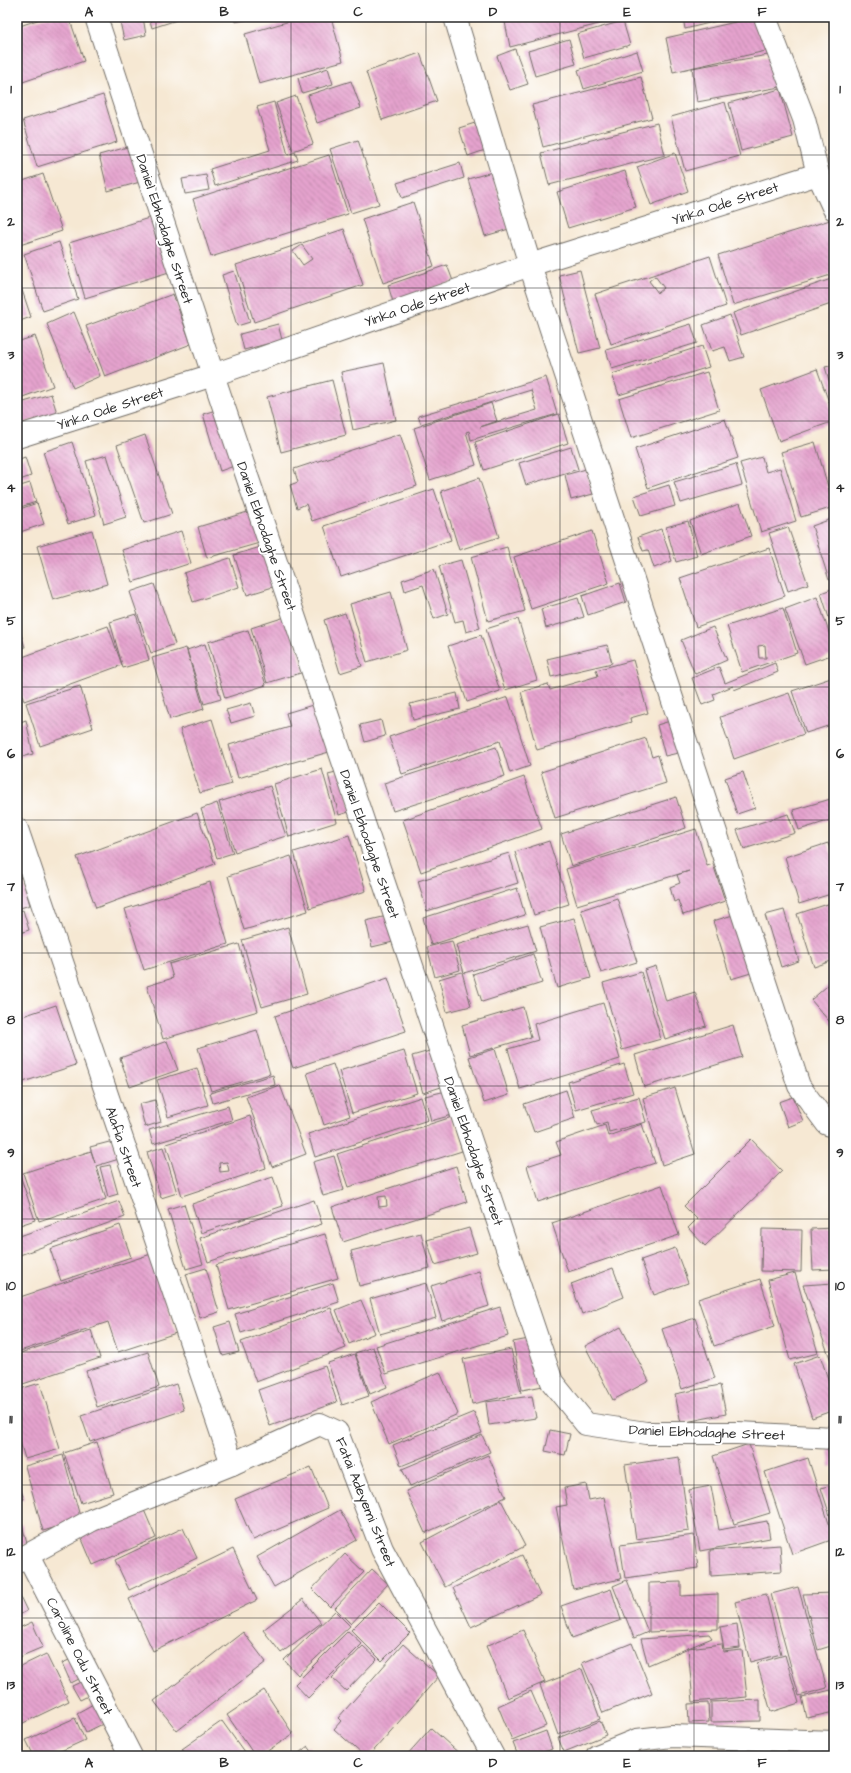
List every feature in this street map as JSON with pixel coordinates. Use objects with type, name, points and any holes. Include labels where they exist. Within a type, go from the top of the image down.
[{"type":"street","name":"Daniel Ebhodaghe Street","points":[[96,17],[212,375],[552,1382],[586,1424],[646,1433],[738,1433],[834,1438]]},
{"type":"street","points":[[455,17],[530,265],[799,1086],[827,1124],[834,1126]]},
{"type":"street","points":[[765,17],[804,119],[818,174],[834,209]]},
{"type":"street","name":"Yinka Ode Street","points":[[17,437],[212,375],[530,265],[818,174]]},
{"type":"street","name":"Alafia Street","points":[[17,829],[232,1464]]},
{"type":"street","name":"Fatai Adeyemi Street","points":[[22,1558],[92,1520],[232,1464],[320,1424],[337,1432],[382,1549],[493,1756]]},
{"type":"street","name":"Caroline Odu Street","points":[[22,1558],[131,1756]]},
{"type":"street","points":[[597,1756],[637,1740],[672,1736],[834,1742]]},
{"type":"building","points":[[46,17],[69,17],[84,61],[17,84],[17,27]]},
{"type":"building","points":[[119,17],[143,17],[146,35],[124,40]]},
{"type":"building","points":[[149,17],[186,17],[152,28]]},
{"type":"building","points":[[234,17],[254,17],[254,18],[235,22]]},
{"type":"building","points":[[304,17],[331,17],[343,61],[259,84],[245,34]]},
{"type":"building","points":[[504,17],[622,17],[622,18],[510,47]]},
{"type":"building","points":[[683,17],[729,17],[729,18],[685,29]]},
{"type":"building","points":[[757,17],[770,50],[673,72],[666,38]]},
{"type":"building","points":[[623,21],[630,45],[584,58],[577,34]]},
{"type":"building","points":[[569,39],[576,64],[535,76],[528,51]]},
{"type":"building","points":[[515,49],[528,84],[510,90],[497,56]]},
{"type":"building","points":[[637,51],[643,71],[584,89],[578,70]]},
{"type":"building","points":[[420,53],[437,101],[382,120],[366,72]]},
{"type":"building","points":[[774,54],[780,87],[697,102],[692,68]]},
{"type":"building","points":[[328,68],[333,84],[302,93],[298,78]]},
{"type":"building","points":[[641,77],[652,118],[543,147],[532,105]]},
{"type":"building","points":[[351,81],[361,108],[317,123],[308,95]]},
{"type":"building","points":[[780,89],[793,137],[741,151],[729,103]]},
{"type":"building","points":[[103,95],[117,142],[37,167],[23,120]]},
{"type":"building","points":[[296,96],[313,144],[293,151],[276,103]]},
{"type":"building","points":[[274,102],[288,155],[295,152],[298,160],[215,186],[210,169],[270,150],[257,107]]},
{"type":"building","points":[[725,102],[740,156],[685,171],[671,117]]},
{"type":"building","points":[[475,123],[485,150],[468,156],[459,128]]},
{"type":"building","points":[[657,123],[665,155],[549,185],[541,153]]},
{"type":"building","points":[[358,140],[379,204],[351,213],[330,149]]},
{"type":"building","points":[[131,146],[140,182],[108,191],[99,155]]},
{"type":"building","points":[[675,153],[688,191],[651,205],[637,167]]},
{"type":"building","points":[[329,155],[348,214],[211,257],[193,199]]},
{"type":"building","points":[[460,163],[464,178],[402,198],[397,183]]},
{"type":"building","points":[[625,171],[636,207],[568,228],[557,192]]},
{"type":"building","points":[[492,172],[509,229],[485,236],[468,179]]},
{"type":"building","points":[[43,174],[62,231],[17,246],[17,183]]},
{"type":"building","points":[[206,175],[209,190],[185,194],[182,179]]},
{"type":"building","points":[[413,202],[434,266],[383,283],[362,219]]},
{"type":"building","points":[[152,217],[169,272],[85,298],[69,243]]},
{"type":"building","points":[[830,220],[834,233],[834,274],[733,305],[718,255]]},
{"type":"building","points":[[344,229],[363,285],[254,322],[236,265]],"holes":[[[302,245],[312,259],[303,265],[293,251]]]},
{"type":"building","points":[[59,242],[78,299],[43,311],[24,254]]},
{"type":"building","points":[[710,256],[726,306],[611,344],[595,294]],"holes":[[[655,276],[664,288],[658,293],[649,281]]]},
{"type":"building","points":[[447,265],[453,281],[393,302],[388,285]]},
{"type":"building","points":[[580,270],[600,348],[579,353],[559,275]]},
{"type":"building","points":[[234,271],[250,322],[237,326],[222,275]]},
{"type":"building","points":[[17,275],[31,317],[17,322]]},
{"type":"building","points":[[834,278],[834,303],[741,335],[733,313]]},
{"type":"building","points":[[173,294],[191,344],[105,377],[86,326]]},
{"type":"building","points":[[74,312],[100,376],[73,388],[47,324]]},
{"type":"building","points":[[730,315],[744,357],[730,361],[725,347],[712,351],[703,325]]},
{"type":"building","points":[[278,324],[282,340],[244,350],[240,334]]},
{"type":"building","points":[[691,324],[697,343],[612,369],[606,350]]},
{"type":"building","points":[[35,336],[53,386],[17,399],[17,342]]},
{"type":"building","points":[[702,346],[709,367],[619,395],[612,374]]},
{"type":"building","points":[[384,363],[396,420],[353,430],[341,372]]},
{"type":"building","points":[[834,365],[834,397],[825,367]]},
{"type":"building","points":[[817,369],[834,416],[834,421],[779,441],[761,390]]},
{"type":"building","points":[[707,372],[719,410],[631,438],[619,399]]},
{"type":"building","points":[[546,377],[557,414],[471,440],[469,431],[466,432],[476,465],[430,480],[414,428],[491,403],[497,421],[480,427],[537,410],[531,390],[421,424],[418,416]]},
{"type":"building","points":[[332,380],[346,435],[281,452],[267,397]]},
{"type":"building","points":[[51,394],[57,413],[17,425],[17,404]]},
{"type":"building","points":[[219,409],[237,465],[220,471],[203,414]]},
{"type":"building","points":[[559,414],[568,443],[484,470],[475,442]]},
{"type":"building","points":[[725,419],[738,458],[648,488],[635,449]]},
{"type":"building","points":[[400,434],[417,486],[312,521],[306,504],[297,508],[290,485],[298,482],[294,469]]},
{"type":"building","points":[[145,435],[172,514],[144,523],[117,445]]},
{"type":"building","points":[[72,442],[96,515],[68,524],[43,452]]},
{"type":"building","points":[[815,442],[834,507],[801,517],[781,452]]},
{"type":"building","points":[[571,447],[578,469],[526,485],[519,463]]},
{"type":"building","points":[[107,455],[126,517],[104,524],[86,461]]},
{"type":"building","points":[[25,457],[31,476],[17,481],[17,460]]},
{"type":"building","points":[[762,457],[766,472],[780,468],[796,521],[761,532],[740,463]]},
{"type":"building","points":[[736,464],[742,485],[681,503],[674,482]]},
{"type":"building","points":[[586,469],[593,494],[571,500],[565,475]]},
{"type":"building","points":[[479,478],[499,537],[459,550],[441,491]]},
{"type":"building","points":[[30,483],[36,502],[17,508],[17,487]]},
{"type":"building","points":[[669,485],[675,506],[641,516],[634,496]]},
{"type":"building","points":[[434,489],[451,540],[341,577],[324,526]]},
{"type":"building","points":[[37,503],[44,524],[17,533],[17,510]]},
{"type":"building","points":[[740,503],[751,536],[701,554],[690,521]]},
{"type":"building","points":[[254,510],[263,542],[207,558],[198,527]]},
{"type":"building","points":[[834,518],[834,578],[829,580],[812,526]]},
{"type":"building","points":[[688,521],[697,556],[676,562],[666,527]]},
{"type":"building","points":[[788,527],[808,584],[788,591],[769,533]]},
{"type":"building","points":[[661,529],[672,561],[654,568],[648,550],[643,551],[638,537]]},
{"type":"building","points":[[92,530],[107,584],[53,600],[37,546]]},
{"type":"building","points":[[181,531],[191,563],[133,582],[122,550]]},
{"type":"building","points":[[592,531],[609,583],[531,609],[514,557]]},
{"type":"building","points":[[264,546],[276,586],[247,595],[234,555]]},
{"type":"building","points":[[507,547],[525,611],[488,621],[471,557]]},
{"type":"building","points":[[769,548],[785,596],[696,627],[680,578]]},
{"type":"building","points":[[230,558],[239,587],[193,602],[184,573]]},
{"type":"building","points":[[461,560],[480,628],[466,632],[463,620],[455,622],[439,566]]},
{"type":"building","points":[[434,569],[448,614],[434,619],[423,585],[405,591],[402,580]]},
{"type":"building","points":[[620,583],[626,602],[588,615],[582,596]]},
{"type":"building","points":[[154,584],[175,644],[151,653],[130,592]]},
{"type":"building","points":[[834,588],[834,622],[831,624],[821,593]]},
{"type":"building","points":[[391,592],[407,650],[367,662],[350,604]]},
{"type":"building","points":[[817,597],[834,647],[834,654],[805,664],[785,609]]},
{"type":"building","points":[[578,598],[584,617],[546,628],[541,609]]},
{"type":"building","points":[[783,608],[797,653],[742,672],[727,626]],"holes":[[[765,645],[766,658],[759,658],[758,646]]]},
{"type":"building","points":[[345,613],[362,666],[340,673],[324,620]]},
{"type":"building","points":[[136,614],[149,660],[123,668],[110,622]]},
{"type":"building","points":[[288,616],[304,672],[267,683],[251,628]]},
{"type":"building","points":[[518,619],[537,680],[505,690],[486,629]]},
{"type":"building","points":[[108,626],[122,665],[24,701],[20,690],[17,691],[17,659]]},
{"type":"building","points":[[713,627],[727,660],[695,674],[681,640]]},
{"type":"building","points":[[17,628],[19,628],[25,647],[17,649]]},
{"type":"building","points":[[248,630],[266,685],[225,698],[208,642]]},
{"type":"building","points":[[481,635],[500,691],[467,702],[448,646]]},
{"type":"building","points":[[205,644],[221,699],[204,704],[187,650]]},
{"type":"building","points":[[607,645],[612,663],[551,677],[547,659]]},
{"type":"building","points":[[186,648],[204,709],[170,719],[152,658]]},
{"type":"building","points":[[633,660],[648,713],[630,718],[631,722],[537,750],[521,692],[548,684],[550,690],[598,676],[596,670]]},
{"type":"building","points":[[775,663],[778,672],[734,690],[733,686],[713,694],[715,700],[702,705],[692,678],[719,667],[725,683]]},
{"type":"building","points":[[834,677],[834,724],[806,733],[792,691]]},
{"type":"building","points":[[80,686],[93,728],[40,746],[26,703]]},
{"type":"building","points":[[457,693],[460,709],[413,720],[410,704]]},
{"type":"building","points":[[789,693],[804,734],[734,759],[720,717]]},
{"type":"building","points":[[508,697],[530,766],[510,773],[500,741],[402,774],[389,737]]},
{"type":"building","points":[[251,703],[255,716],[231,723],[226,710]]},
{"type":"building","points":[[316,704],[329,752],[238,778],[229,745],[290,727],[286,713]]},
{"type":"building","points":[[212,719],[232,784],[200,793],[180,729]]},
{"type":"building","points":[[26,720],[33,754],[17,758],[17,723]]},
{"type":"building","points":[[381,720],[385,736],[365,742],[360,725]]},
{"type":"building","points":[[670,721],[678,753],[665,756],[657,725]]},
{"type":"building","points":[[646,738],[652,757],[658,755],[666,783],[555,818],[541,772]]},
{"type":"building","points":[[496,747],[505,776],[393,811],[384,783]]},
{"type":"building","points":[[322,769],[337,822],[289,837],[274,784]]},
{"type":"building","points":[[340,771],[352,811],[339,815],[328,774]]},
{"type":"building","points":[[743,772],[755,808],[737,814],[725,778]]},
{"type":"building","points":[[524,777],[542,829],[421,872],[403,820]]},
{"type":"building","points":[[270,786],[286,836],[235,852],[219,802]]},
{"type":"building","points":[[676,797],[686,828],[571,866],[561,834]]},
{"type":"building","points":[[834,798],[834,819],[799,830],[793,810]]},
{"type":"building","points":[[217,803],[233,853],[217,858],[201,809]]},
{"type":"building","points":[[197,813],[215,864],[96,908],[77,857]]},
{"type":"building","points":[[788,814],[795,833],[744,849],[737,830]]},
{"type":"building","points":[[696,829],[707,866],[713,864],[725,901],[683,915],[678,900],[674,902],[670,887],[680,883],[677,875],[689,871],[577,905],[566,869]]},
{"type":"building","points":[[349,835],[366,891],[310,908],[294,852]]},
{"type":"building","points":[[549,841],[569,904],[534,915],[515,852]]},
{"type":"building","points":[[828,843],[834,860],[834,893],[799,904],[785,857]]},
{"type":"building","points":[[509,853],[518,883],[427,911],[418,881]]},
{"type":"building","points":[[291,856],[308,911],[244,930],[228,876]]},
{"type":"building","points":[[22,877],[30,905],[17,909],[17,878]]},
{"type":"building","points":[[210,882],[228,944],[144,970],[125,909]]},
{"type":"building","points":[[517,888],[525,915],[431,945],[423,918]]},
{"type":"building","points":[[617,898],[637,962],[601,973],[581,910]]},
{"type":"building","points":[[834,902],[834,960],[814,967],[797,914]]},
{"type":"building","points":[[23,910],[29,930],[17,934],[17,912]]},
{"type":"building","points":[[784,910],[799,961],[781,967],[765,915]]},
{"type":"building","points":[[733,915],[751,973],[731,979],[713,921]]},
{"type":"building","points":[[387,916],[393,942],[372,947],[366,921]]},
{"type":"building","points":[[574,918],[591,978],[557,988],[540,927]]},
{"type":"building","points":[[528,924],[536,951],[464,973],[456,945]]},
{"type":"building","points":[[288,927],[307,994],[262,1007],[242,940]]},
{"type":"building","points":[[452,941],[460,970],[435,977],[427,947]]},
{"type":"building","points":[[239,944],[258,1011],[163,1039],[147,986],[173,978],[169,964]]},
{"type":"building","points":[[533,954],[542,983],[482,1002],[473,974]]},
{"type":"building","points":[[656,966],[666,1001],[695,992],[706,1026],[665,1039],[644,970]]},
{"type":"building","points":[[462,972],[471,1006],[447,1012],[439,979]]},
{"type":"building","points":[[641,972],[661,1039],[622,1050],[603,983]]},
{"type":"building","points":[[388,978],[406,1031],[293,1068],[275,1016]]},
{"type":"building","points":[[834,980],[834,1027],[811,1000]]},
{"type":"building","points":[[603,1003],[620,1059],[520,1089],[508,1049],[538,1040],[534,1024]]},
{"type":"building","points":[[56,1005],[76,1065],[17,1084],[17,1018]]},
{"type":"building","points":[[523,1007],[531,1037],[470,1055],[462,1025]]},
{"type":"building","points":[[733,1025],[742,1057],[644,1087],[635,1055]]},
{"type":"building","points":[[257,1030],[270,1074],[211,1091],[198,1048]]},
{"type":"building","points":[[167,1041],[178,1070],[130,1087],[120,1058]]},
{"type":"building","points":[[495,1049],[509,1095],[484,1103],[469,1057]]},
{"type":"building","points":[[433,1050],[444,1086],[423,1093],[412,1056]]},
{"type":"building","points":[[404,1051],[417,1093],[352,1113],[339,1071]]},
{"type":"building","points":[[333,1064],[350,1116],[324,1125],[307,1073]]},
{"type":"building","points":[[624,1064],[633,1093],[576,1110],[568,1082]]},
{"type":"building","points":[[197,1068],[208,1105],[168,1117],[157,1080]]},
{"type":"building","points":[[273,1075],[275,1085],[213,1103],[210,1093]]},
{"type":"building","points":[[280,1085],[306,1154],[272,1167],[246,1097]]},
{"type":"building","points":[[675,1088],[695,1154],[662,1165],[643,1098]]},
{"type":"building","points":[[566,1090],[575,1118],[534,1132],[524,1104]]},
{"type":"building","points":[[446,1091],[452,1115],[431,1121],[425,1096]]},
{"type":"building","points":[[421,1097],[428,1120],[315,1157],[308,1134]]},
{"type":"building","points":[[639,1097],[646,1122],[609,1132],[607,1122],[597,1125],[592,1110]]},
{"type":"building","points":[[793,1097],[803,1121],[788,1127],[779,1102]]},
{"type":"building","points":[[155,1100],[161,1122],[145,1127],[139,1104]]},
{"type":"building","points":[[228,1106],[232,1120],[153,1144],[149,1130]]},
{"type":"building","points":[[250,1116],[266,1168],[182,1196],[166,1144]],"holes":[[[227,1162],[229,1171],[220,1172],[219,1163]]]},
{"type":"building","points":[[452,1117],[462,1151],[348,1187],[337,1154]]},
{"type":"building","points":[[642,1124],[655,1163],[538,1202],[527,1166],[561,1155],[556,1142],[605,1125],[608,1136]]},
{"type":"building","points":[[751,1139],[782,1171],[705,1246],[688,1228],[697,1219],[684,1206]]},
{"type":"building","points":[[113,1141],[119,1159],[96,1166],[106,1199],[39,1221],[23,1173],[91,1151],[95,1163],[90,1147]]},
{"type":"building","points":[[163,1147],[177,1193],[161,1198],[147,1152]]},
{"type":"building","points":[[334,1156],[344,1190],[323,1196],[313,1162]]},
{"type":"building","points":[[110,1165],[118,1194],[108,1197],[100,1167]]},
{"type":"building","points":[[456,1166],[467,1202],[343,1242],[332,1207]],"holes":[[[386,1196],[387,1206],[379,1207],[378,1197]]]},
{"type":"building","points":[[17,1172],[19,1172],[35,1220],[20,1225],[17,1215]]},
{"type":"building","points":[[273,1177],[283,1206],[201,1233],[192,1204]]},
{"type":"building","points":[[662,1185],[679,1235],[568,1272],[552,1223]]},
{"type":"building","points":[[314,1200],[322,1224],[208,1262],[200,1238]]},
{"type":"building","points":[[119,1201],[125,1217],[17,1256],[17,1237]]},
{"type":"building","points":[[184,1204],[203,1264],[186,1269],[168,1209]]},
{"type":"building","points":[[120,1225],[131,1257],[61,1281],[50,1249]]},
{"type":"building","points":[[469,1228],[477,1253],[435,1265],[427,1240]]},
{"type":"building","points":[[834,1228],[834,1269],[813,1270],[811,1229]]},
{"type":"building","points":[[762,1229],[802,1230],[801,1272],[761,1271]]},
{"type":"building","points":[[421,1233],[430,1268],[359,1286],[351,1251]]},
{"type":"building","points":[[325,1234],[338,1278],[229,1310],[216,1265]]},
{"type":"building","points":[[675,1248],[688,1283],[654,1295],[641,1260]]},
{"type":"building","points":[[151,1254],[176,1333],[118,1352],[108,1322],[17,1352],[17,1298]]},
{"type":"building","points":[[206,1268],[219,1312],[200,1318],[186,1274]]},
{"type":"building","points":[[613,1268],[624,1297],[582,1314],[571,1284]]},
{"type":"building","points":[[479,1271],[489,1306],[442,1321],[431,1286]]},
{"type":"building","points":[[795,1273],[818,1353],[790,1360],[768,1280]]},
{"type":"building","points":[[760,1279],[775,1326],[714,1346],[698,1299]]},
{"type":"building","points":[[333,1283],[339,1302],[241,1333],[235,1314]]},
{"type":"building","points":[[426,1283],[436,1318],[380,1334],[370,1299]]},
{"type":"building","points":[[834,1283],[834,1369],[803,1285]]},
{"type":"building","points":[[361,1300],[375,1333],[349,1344],[336,1310]]},
{"type":"building","points":[[500,1307],[508,1336],[386,1374],[376,1346]]},
{"type":"building","points":[[331,1308],[346,1348],[256,1382],[241,1342]]},
{"type":"building","points":[[695,1318],[715,1378],[682,1389],[662,1329]]},
{"type":"building","points":[[230,1322],[239,1352],[223,1356],[214,1327]]},
{"type":"building","points":[[621,1327],[649,1381],[613,1400],[585,1346]]},
{"type":"building","points":[[91,1330],[100,1358],[17,1386],[17,1354]]},
{"type":"building","points":[[534,1338],[543,1386],[522,1390],[513,1342]]},
{"type":"building","points":[[373,1347],[387,1387],[370,1394],[355,1353]]},
{"type":"building","points":[[511,1349],[521,1393],[472,1404],[463,1359]]},
{"type":"building","points":[[148,1352],[159,1387],[97,1407],[86,1371]]},
{"type":"building","points":[[355,1354],[369,1396],[342,1405],[328,1363]]},
{"type":"building","points":[[820,1355],[834,1397],[834,1410],[812,1418],[794,1364]]},
{"type":"building","points":[[325,1366],[337,1402],[270,1426],[258,1390]]},
{"type":"building","points":[[440,1372],[458,1414],[389,1444],[371,1402]]},
{"type":"building","points":[[40,1383],[60,1449],[25,1459],[17,1431],[17,1390]]},
{"type":"building","points":[[176,1384],[184,1410],[90,1442],[81,1416]]},
{"type":"building","points":[[720,1385],[726,1414],[681,1423],[675,1394]]},
{"type":"building","points":[[532,1396],[536,1418],[489,1425],[486,1402]]},
{"type":"building","points":[[474,1412],[482,1433],[401,1466],[393,1445]]},
{"type":"building","points":[[550,1430],[570,1434],[565,1455],[545,1451]]},
{"type":"building","points":[[482,1435],[490,1452],[410,1486],[402,1469]]},
{"type":"building","points":[[97,1442],[113,1493],[81,1503],[64,1453]]},
{"type":"building","points":[[749,1444],[770,1513],[734,1524],[713,1456]]},
{"type":"building","points":[[834,1448],[834,1467],[830,1468],[828,1449]]},
{"type":"building","points":[[63,1455],[81,1520],[43,1531],[25,1466]]},
{"type":"building","points":[[488,1455],[506,1497],[425,1533],[406,1491]]},
{"type":"building","points":[[679,1457],[689,1531],[636,1539],[625,1465]]},
{"type":"building","points":[[808,1458],[834,1539],[792,1554],[765,1472]]},
{"type":"building","points":[[311,1467],[328,1508],[253,1540],[235,1499]]},
{"type":"building","points":[[17,1479],[24,1499],[17,1501]]},
{"type":"building","points":[[586,1484],[589,1500],[604,1497],[621,1579],[573,1589],[556,1507],[567,1505],[564,1488]]},
{"type":"building","points":[[834,1484],[834,1528],[821,1488]]},
{"type":"building","points":[[711,1486],[719,1530],[767,1521],[770,1538],[700,1551],[689,1490]]},
{"type":"building","points":[[501,1500],[525,1546],[445,1587],[422,1542]]},
{"type":"building","points":[[141,1503],[156,1538],[93,1565],[78,1530]]},
{"type":"building","points":[[340,1510],[357,1540],[274,1587],[257,1557]]},
{"type":"building","points":[[22,1524],[27,1544],[17,1546],[17,1526]]},
{"type":"building","points":[[183,1528],[197,1558],[129,1590],[115,1560]]},
{"type":"building","points":[[694,1535],[698,1568],[625,1578],[620,1545]]},
{"type":"building","points":[[780,1545],[782,1571],[711,1576],[710,1550]]},
{"type":"building","points":[[233,1549],[257,1600],[153,1651],[129,1599]]},
{"type":"building","points":[[345,1554],[364,1572],[330,1607],[312,1589]]},
{"type":"building","points":[[522,1555],[540,1595],[471,1627],[453,1588]]},
{"type":"building","points":[[372,1569],[388,1584],[351,1624],[335,1608]]},
{"type":"building","points":[[627,1580],[648,1632],[634,1638],[613,1586]]},
{"type":"building","points":[[681,1582],[681,1596],[718,1594],[718,1629],[649,1632],[649,1583]]},
{"type":"building","points":[[798,1587],[827,1688],[799,1696],[771,1594]]},
{"type":"building","points":[[611,1589],[621,1620],[572,1638],[561,1606]]},
{"type":"building","points":[[17,1590],[27,1611],[17,1616]]},
{"type":"building","points":[[834,1593],[834,1645],[818,1650],[803,1594]]},
{"type":"building","points":[[766,1594],[781,1654],[750,1662],[735,1602]]},
{"type":"building","points":[[303,1599],[321,1623],[281,1653],[263,1630]]},
{"type":"building","points":[[379,1602],[410,1633],[382,1661],[351,1630]]},
{"type":"building","points":[[335,1611],[350,1626],[298,1675],[284,1660]]},
{"type":"building","points":[[32,1622],[43,1647],[17,1658],[17,1629]]},
{"type":"building","points":[[737,1624],[740,1648],[724,1650],[720,1627]]},
{"type":"building","points":[[523,1630],[545,1682],[508,1698],[486,1646]]},
{"type":"building","points":[[348,1631],[362,1644],[308,1698],[295,1684]]},
{"type":"building","points":[[243,1632],[266,1662],[177,1731],[154,1701]]},
{"type":"building","points":[[709,1634],[712,1638],[648,1665],[641,1639]]},
{"type":"building","points":[[632,1643],[652,1693],[603,1713],[582,1663]]},
{"type":"building","points":[[403,1644],[439,1676],[369,1756],[364,1756],[334,1729],[341,1721],[338,1718]]},
{"type":"building","points":[[722,1644],[723,1652],[742,1650],[747,1697],[693,1702],[688,1648]]},
{"type":"building","points":[[363,1646],[377,1659],[346,1691],[332,1678]]},
{"type":"building","points":[[46,1654],[69,1701],[17,1726],[17,1668]]},
{"type":"building","points":[[785,1655],[799,1703],[771,1712],[757,1663]]},
{"type":"building","points":[[74,1658],[83,1677],[71,1683],[62,1663]]},
{"type":"building","points":[[582,1669],[600,1719],[558,1735],[540,1685]]},
{"type":"building","points":[[85,1680],[92,1694],[80,1700],[72,1686]]},
{"type":"building","points":[[264,1690],[293,1734],[260,1756],[255,1756],[227,1715]]},
{"type":"building","points":[[831,1690],[834,1712],[807,1718],[802,1697]]},
{"type":"building","points":[[531,1691],[546,1726],[512,1740],[498,1706]]},
{"type":"building","points":[[760,1700],[760,1721],[711,1722],[711,1702]]},
{"type":"building","points":[[97,1702],[107,1722],[86,1732],[77,1713]]},
{"type":"building","points":[[708,1703],[709,1722],[689,1723],[688,1704]]},
{"type":"building","points":[[75,1718],[85,1740],[50,1756],[34,1756],[26,1740]]},
{"type":"building","points":[[222,1721],[247,1756],[187,1756],[182,1749]]},
{"type":"building","points":[[600,1721],[606,1735],[564,1752],[558,1738]]},
{"type":"building","points":[[431,1728],[462,1756],[406,1756]]},
{"type":"building","points":[[546,1731],[552,1749],[535,1756],[518,1756],[513,1743]]},
{"type":"building","points":[[308,1746],[315,1756],[295,1756]]}]
